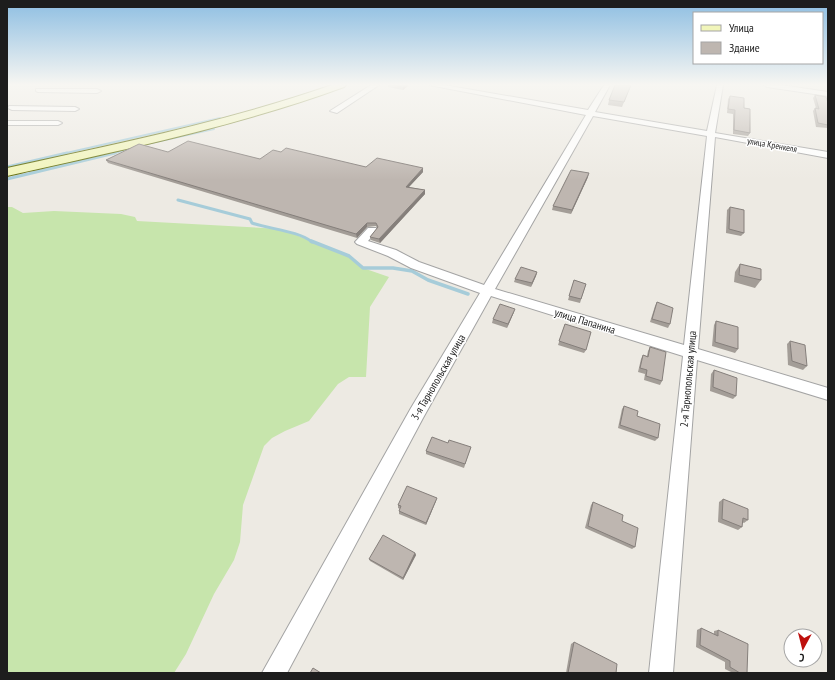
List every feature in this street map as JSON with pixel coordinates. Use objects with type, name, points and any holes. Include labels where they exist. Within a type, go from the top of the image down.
[{"type":"street","points":[[7,172],[241,117]]},
{"type":"street","name":"3-я Тарнопольская улица","points":[[274,673],[413,419],[590,117]]},
{"type":"street","name":"улица Кренкеля","points":[[608,117],[828,155]]},
{"type":"street","name":"2-я Тарнопольская улица","points":[[660,673],[711,134],[714,117]]},
{"type":"street","points":[[7,123],[58,123]]},
{"type":"street","name":"улица Папанина","points":[[372,230],[361,242],[392,253],[415,265],[488,291],[828,394]]},
{"type":"green space","points":[[7,207],[12,207],[23,213],[54,211],[121,214],[135,217],[137,221],[281,229],[349,256],[363,268],[389,277],[370,307],[366,377],[349,377],[338,384],[309,421],[272,438],[264,446],[243,505],[240,542],[234,560],[214,594],[186,654],[174,673],[7,673]]},
{"type":"building","points":[[735,117],[750,117],[750,133],[734,130]]},
{"type":"building","points":[[817,117],[828,117],[828,125],[818,123]]},
{"type":"building","points":[[188,141],[260,159],[273,150],[281,152],[286,148],[366,167],[377,158],[423,168],[406,187],[425,190],[379,239],[370,237],[378,227],[376,223],[367,223],[356,234],[106,160],[139,144],[168,152]]},
{"type":"building","points":[[571,170],[589,173],[572,210],[553,206]]},
{"type":"building","points":[[730,207],[744,210],[744,233],[729,229]]},
{"type":"building","points":[[740,264],[761,269],[761,280],[739,275]]},
{"type":"building","points":[[521,267],[537,272],[532,283],[515,279]]},
{"type":"building","points":[[574,280],[586,284],[581,299],[569,296]]},
{"type":"building","points":[[657,302],[673,308],[670,324],[652,319]]},
{"type":"building","points":[[500,304],[515,309],[508,324],[493,319]]},
{"type":"building","points":[[716,321],[738,327],[738,349],[715,342]]},
{"type":"building","points":[[565,324],[591,332],[586,350],[559,341]]},
{"type":"building","points":[[790,341],[805,345],[807,366],[792,361]]},
{"type":"building","points":[[650,347],[666,352],[662,381],[646,376],[647,370],[640,368],[643,355],[648,357]]},
{"type":"building","points":[[714,370],[737,378],[736,396],[713,387]]},
{"type":"building","points":[[624,406],[638,411],[637,416],[660,424],[658,438],[620,425]]},
{"type":"building","points":[[432,437],[448,443],[449,440],[471,447],[465,464],[426,451]]},
{"type":"building","points":[[407,486],[437,498],[426,523],[399,511],[401,506],[398,505]]},
{"type":"building","points":[[723,499],[748,509],[748,520],[743,518],[742,527],[722,519]]},
{"type":"building","points":[[593,502],[623,515],[622,521],[638,528],[635,547],[588,526]]},
{"type":"building","points":[[383,535],[415,553],[403,578],[369,559]]},
{"type":"building","points":[[701,628],[718,636],[718,630],[748,644],[747,673],[740,673],[730,667],[730,661],[700,645]]},
{"type":"building","points":[[574,642],[617,664],[616,673],[568,673]]},
{"type":"building","points":[[313,668],[321,673],[310,673]]},
{"type":"waterway","points":[[62,154],[220,118]]},
{"type":"waterway","points":[[142,145],[214,129]]},
{"type":"waterway","points":[[115,153],[130,148]]},
{"type":"waterway","points":[[7,167],[67,153]]},
{"type":"waterway","points":[[7,179],[115,153]]},
{"type":"waterway","points":[[178,200],[250,219],[252,223],[300,235],[312,242]]},
{"type":"waterway","points":[[311,241],[349,256],[363,268],[393,268],[412,271],[428,280],[468,294]]}]
